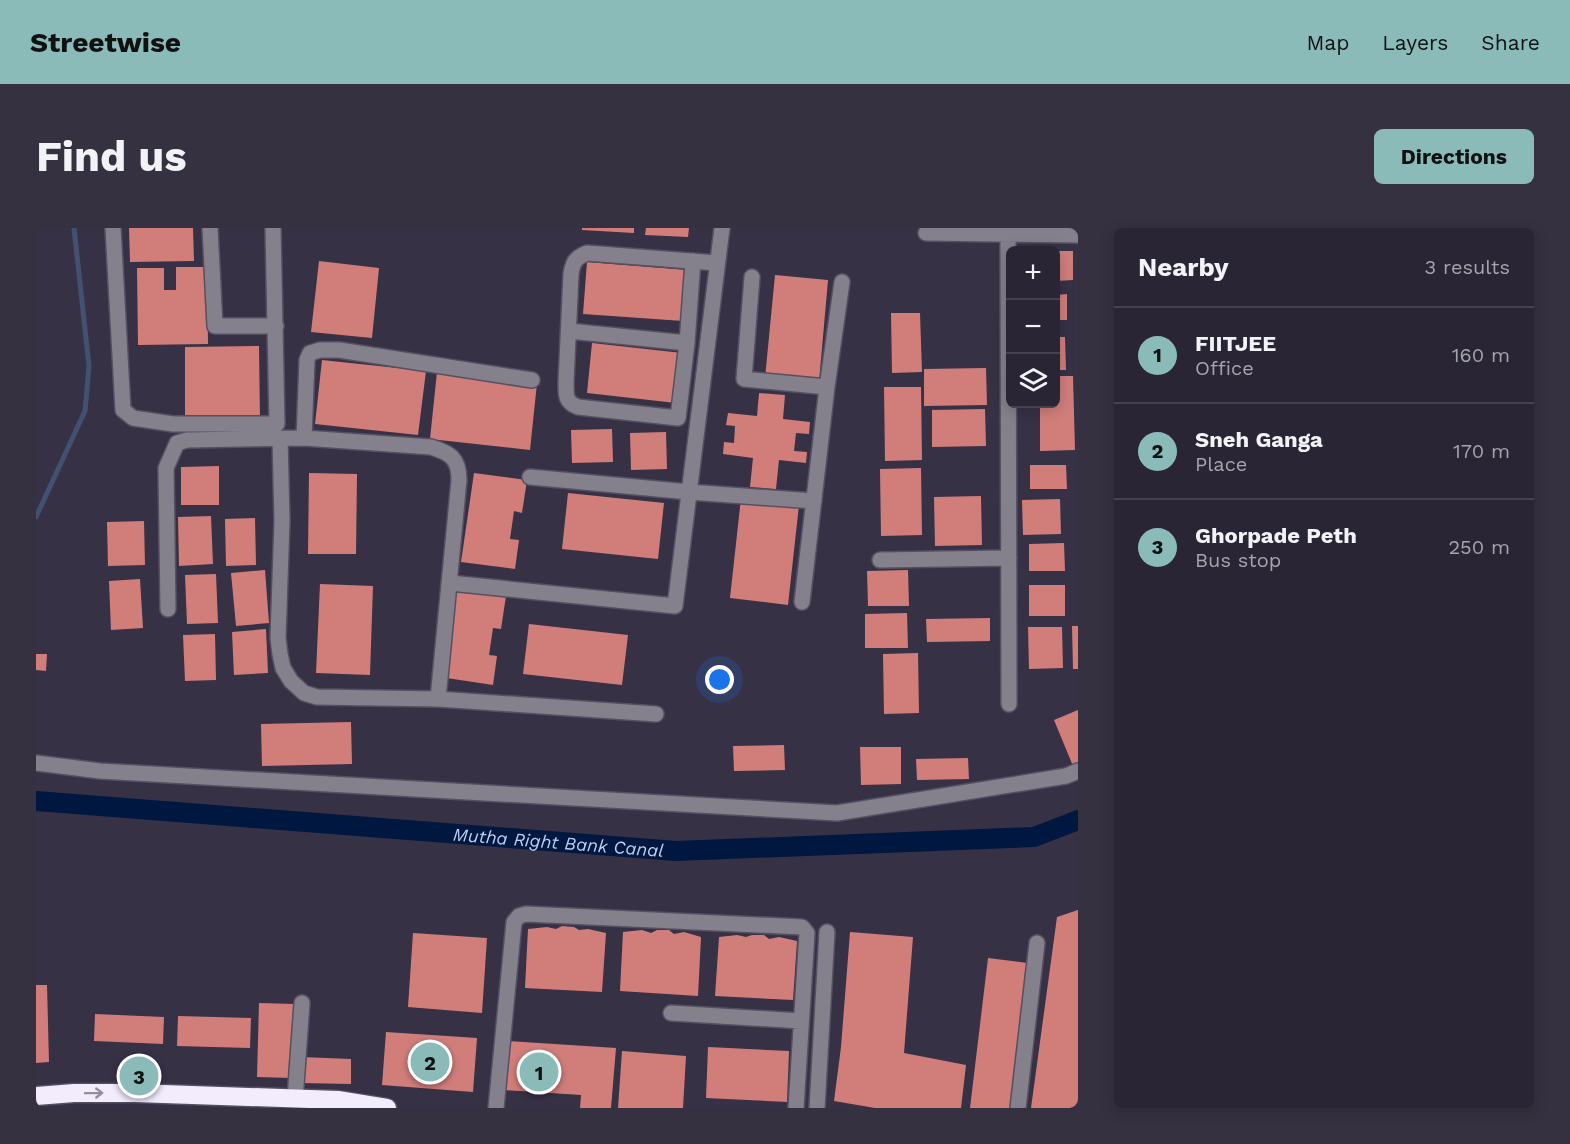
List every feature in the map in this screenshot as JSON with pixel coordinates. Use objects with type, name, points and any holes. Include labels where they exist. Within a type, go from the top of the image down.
[{"type":"highway","points":[[36,1096],[74,1093],[135,1093],[338,1101],[387,1108]]},
{"type":"street","points":[[113,228],[123,410],[133,418],[173,424],[277,424],[273,228]]},
{"type":"street","points":[[210,228],[215,326],[276,326]]},
{"type":"street","points":[[450,583],[675,606],[722,228]]},
{"type":"street","points":[[926,233],[1078,235]]},
{"type":"street","points":[[1008,234],[1009,704]]},
{"type":"street","points":[[693,261],[687,343],[678,418],[578,407],[570,404],[566,399],[566,382],[571,274],[573,262],[578,257],[587,253],[693,261],[717,263]]},
{"type":"street","points":[[752,277],[744,379],[827,387]]},
{"type":"street","points":[[802,602],[827,387],[842,282]]},
{"type":"street","points":[[569,331],[687,343]]},
{"type":"street","points":[[304,438],[307,360],[310,353],[320,350],[339,350],[532,380]]},
{"type":"street","points":[[280,438],[282,521],[278,638],[283,668],[291,681],[304,693],[317,697],[438,699],[656,714]]},
{"type":"street","points":[[168,609],[166,468],[177,443],[187,440],[304,438],[431,447],[448,452],[459,471],[459,480],[438,699]]},
{"type":"street","points":[[530,477],[813,501]]},
{"type":"street","points":[[880,560],[1009,558]]},
{"type":"street","points":[[36,763],[112,771],[837,813],[1066,776],[1078,771]]},
{"type":"street","points":[[496,1108],[514,922],[519,915],[802,927],[807,933],[796,1108]]},
{"type":"street","points":[[817,1108],[827,932]]},
{"type":"street","points":[[1018,1108],[1037,944]]},
{"type":"street","points":[[295,1099],[302,1004]]},
{"type":"street","points":[[671,1013],[801,1021]]},
{"type":"building","points":[[129,228],[193,228],[194,261],[130,262]]},
{"type":"building","points":[[582,228],[634,228],[634,233],[582,230]]},
{"type":"building","points":[[646,228],[689,228],[688,237],[645,235]]},
{"type":"building","points":[[1060,251],[1073,251],[1073,280],[1060,281]]},
{"type":"building","points":[[319,261],[379,268],[372,338],[311,332]]},
{"type":"building","points":[[587,262],[687,270],[683,321],[583,314]]},
{"type":"building","points":[[176,267],[207,267],[208,344],[138,345],[137,268],[164,268],[164,290],[176,290]]},
{"type":"building","points":[[775,275],[828,280],[819,382],[765,378]]},
{"type":"building","points":[[1067,294],[1067,320],[1060,320],[1060,295]]},
{"type":"building","points":[[891,313],[920,313],[922,372],[892,373]]},
{"type":"building","points":[[1060,337],[1065,337],[1066,370],[1060,370]]},
{"type":"building","points":[[592,343],[682,353],[676,403],[587,393]]},
{"type":"building","points":[[259,346],[260,421],[185,422],[185,347]]},
{"type":"building","points":[[322,360],[426,371],[418,435],[315,424]]},
{"type":"building","points":[[986,368],[987,405],[924,406],[924,369]]},
{"type":"building","points":[[437,372],[537,383],[530,450],[430,439]]},
{"type":"building","points":[[1060,376],[1073,376],[1075,450],[1040,451],[1040,408],[1060,408]]},
{"type":"building","points":[[884,387],[921,387],[922,460],[885,461]]},
{"type":"building","points":[[759,393],[785,395],[783,419],[810,422],[809,434],[796,433],[794,451],[807,452],[806,463],[779,460],[776,489],[750,487],[753,458],[723,454],[724,442],[734,443],[735,426],[726,425],[728,413],[757,416]]},
{"type":"building","points":[[985,409],[986,446],[932,447],[932,410]]},
{"type":"building","points":[[612,429],[613,462],[572,463],[571,430]]},
{"type":"building","points":[[666,432],[667,469],[631,470],[630,433]]},
{"type":"building","points":[[1030,465],[1066,465],[1067,489],[1030,489]]},
{"type":"building","points":[[219,466],[219,505],[181,505],[181,467]]},
{"type":"building","points":[[921,468],[922,535],[881,536],[880,469]]},
{"type":"building","points":[[309,473],[357,474],[356,554],[308,554]]},
{"type":"building","points":[[474,473],[527,480],[522,513],[514,511],[510,539],[519,540],[515,569],[461,562]]},
{"type":"building","points":[[568,493],[664,503],[658,559],[562,549]]},
{"type":"building","points":[[981,496],[982,545],[935,546],[934,497]]},
{"type":"building","points":[[741,498],[799,505],[788,605],[730,598]]},
{"type":"building","points":[[1060,499],[1061,534],[1023,535],[1022,500]]},
{"type":"building","points":[[211,516],[213,564],[179,566],[178,517]]},
{"type":"building","points":[[255,518],[256,565],[226,566],[225,519]]},
{"type":"building","points":[[144,521],[145,565],[108,566],[107,522]]},
{"type":"building","points":[[1064,543],[1065,571],[1029,571],[1029,544]]},
{"type":"building","points":[[265,570],[269,623],[236,626],[231,573]]},
{"type":"building","points":[[908,570],[909,606],[868,606],[867,571]]},
{"type":"building","points":[[216,574],[218,623],[187,624],[185,575]]},
{"type":"building","points":[[140,579],[143,628],[111,630],[109,581]]},
{"type":"building","points":[[320,584],[373,586],[370,675],[316,673]]},
{"type":"building","points":[[1029,585],[1065,585],[1065,616],[1029,616]]},
{"type":"building","points":[[453,589],[506,596],[501,629],[493,628],[489,655],[497,656],[493,685],[440,677]]},
{"type":"building","points":[[907,613],[908,648],[865,648],[865,614]]},
{"type":"building","points":[[990,618],[990,641],[927,642],[926,619]]},
{"type":"building","points":[[529,624],[628,635],[622,685],[523,674]]},
{"type":"building","points":[[1072,626],[1078,626],[1078,669],[1073,669]]},
{"type":"building","points":[[1028,627],[1062,627],[1063,668],[1029,669]]},
{"type":"building","points":[[266,629],[268,673],[234,675],[232,632]]},
{"type":"building","points":[[215,634],[216,680],[185,681],[183,635]]},
{"type":"building","points":[[918,653],[919,713],[884,714],[883,654]]},
{"type":"building","points":[[36,654],[47,654],[46,671],[36,670]]},
{"type":"building","points":[[1078,710],[1078,764],[1073,766],[1054,720]]},
{"type":"building","points":[[351,722],[352,764],[262,766],[261,724]]},
{"type":"building","points":[[784,745],[785,770],[734,771],[733,746]]},
{"type":"building","points":[[860,747],[901,747],[901,784],[861,785]]},
{"type":"building","points":[[968,758],[969,779],[917,780],[916,759]]},
{"type":"building","points":[[1078,910],[1078,1108],[1031,1108],[1057,917]]},
{"type":"building","points":[[562,926],[606,933],[602,992],[525,988],[528,929],[547,927],[556,929]]},
{"type":"building","points":[[642,930],[651,933],[657,930],[669,930],[674,934],[684,932],[701,937],[698,996],[620,991],[623,932]]},
{"type":"building","points":[[850,932],[913,937],[904,1053],[966,1065],[961,1108],[875,1108],[834,1101],[841,1047]]},
{"type":"building","points":[[413,933],[487,938],[482,1013],[408,1007]]},
{"type":"building","points":[[737,935],[746,937],[764,935],[769,939],[779,937],[797,941],[793,1000],[715,996],[719,937]]},
{"type":"building","points":[[988,958],[1027,963],[1010,1108],[970,1108]]},
{"type":"building","points":[[36,985],[47,985],[49,1062],[36,1063]]},
{"type":"building","points":[[259,1003],[295,1004],[292,1078],[257,1077]]},
{"type":"building","points":[[95,1014],[164,1017],[163,1044],[94,1041]]},
{"type":"building","points":[[178,1016],[251,1018],[250,1048],[177,1046]]},
{"type":"building","points":[[386,1032],[477,1038],[473,1092],[382,1085]]},
{"type":"building","points":[[507,1041],[616,1048],[611,1108],[580,1108],[581,1095],[503,1090]]},
{"type":"building","points":[[708,1047],[789,1051],[787,1102],[706,1098]]},
{"type":"building","points":[[622,1051],[686,1056],[683,1108],[618,1108]]},
{"type":"building","points":[[301,1057],[351,1059],[351,1084],[300,1083]]},
{"type":"waterway","points":[[36,517],[85,411],[89,366],[74,228]]},
{"type":"waterway","name":"Mutha Right Bank Canal","points":[[36,801],[676,851],[1034,837],[1078,820]]},
{"type":"place","name":"Sneh Ganga","points":[[430,1062]]},
{"type":"place","name":"FIITJEE","points":[[539,1072]]},
{"type":"place","name":"Ghorpade Peth","points":[[139,1076]]}]
